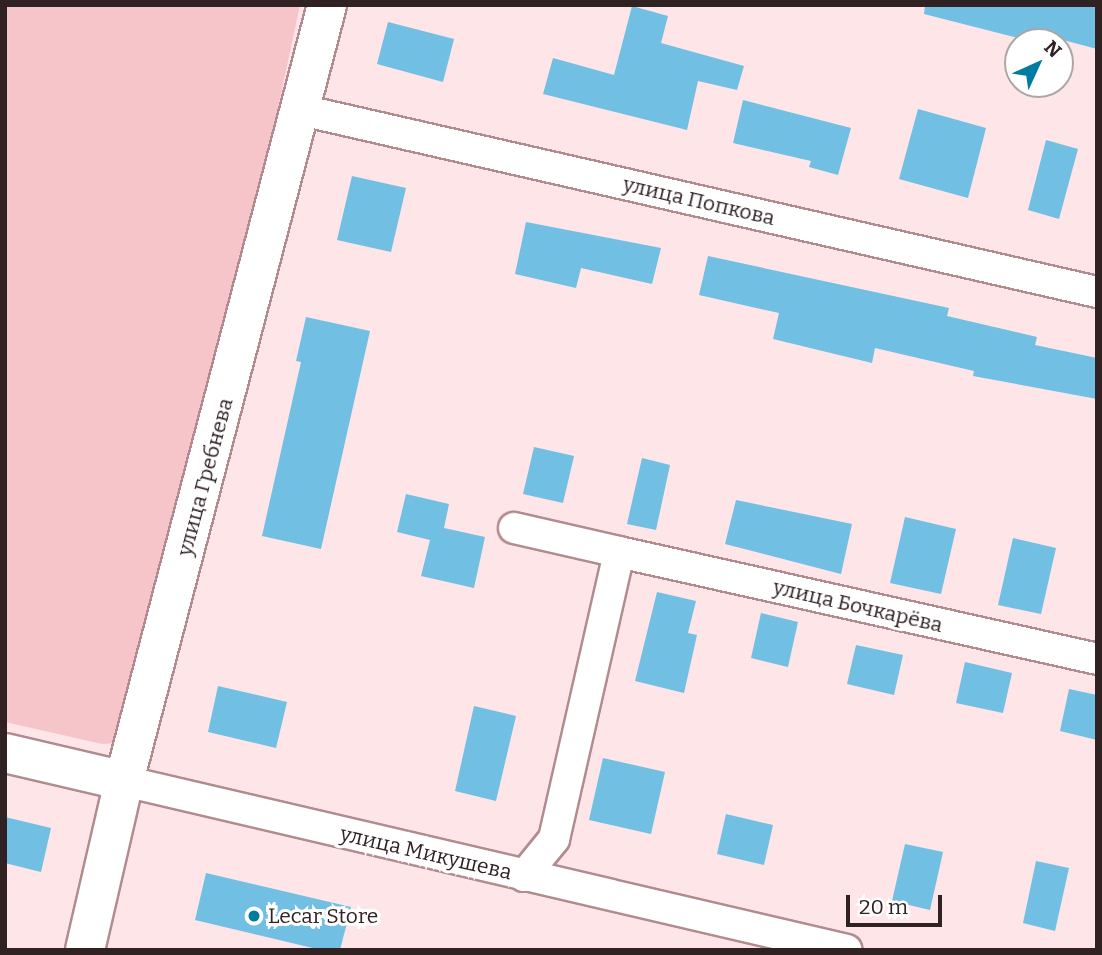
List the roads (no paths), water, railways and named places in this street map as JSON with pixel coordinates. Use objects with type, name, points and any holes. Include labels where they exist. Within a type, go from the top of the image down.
[{"type":"street","name":"улица Гребнева","points":[[85,950],[124,781],[302,110],[327,5]]},
{"type":"street","name":"улица Попкова","points":[[302,110],[1097,292]]},
{"type":"street","name":"улица Бочкарёва","points":[[514,528],[1097,659]]},
{"type":"street","points":[[524,876],[554,839],[619,552]]},
{"type":"street","name":"улица Микушева","points":[[5,753],[847,950]]},
{"type":"place","name":"Lecar Store","points":[[254,916]]}]
